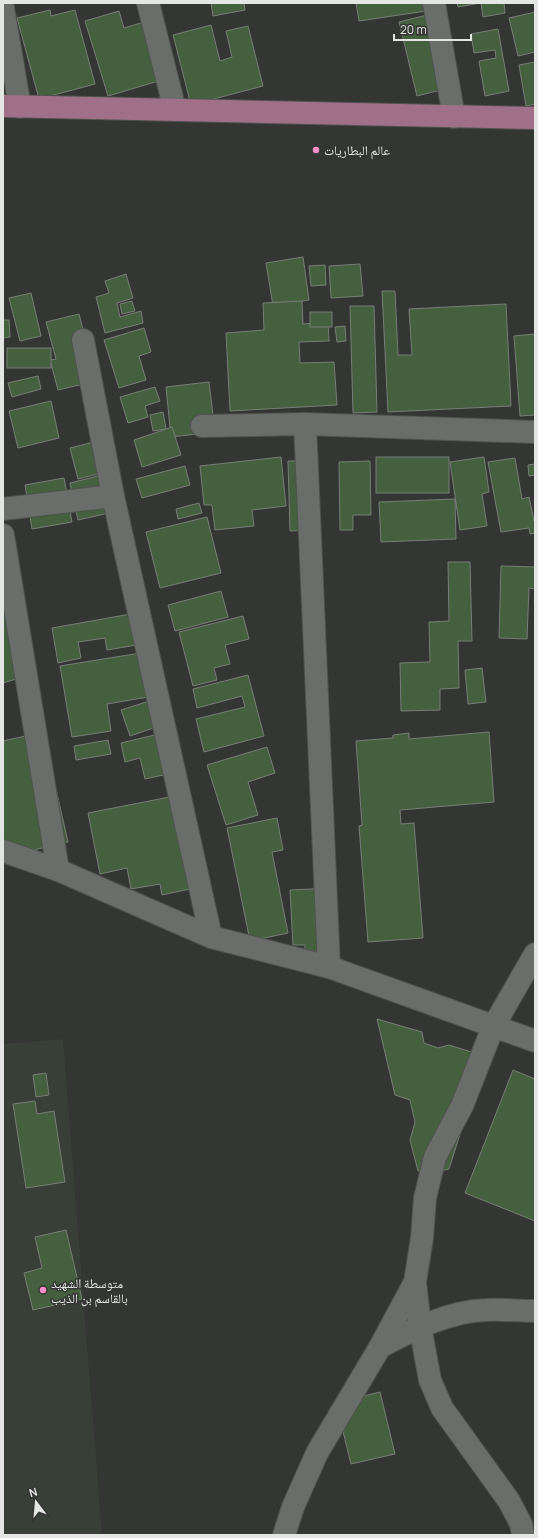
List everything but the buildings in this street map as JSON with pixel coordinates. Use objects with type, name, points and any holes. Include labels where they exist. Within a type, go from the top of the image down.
[{"type":"main road","points":[[11,106],[535,118]]},
{"type":"street","points":[[148,3],[175,110]]},
{"type":"street","points":[[434,3],[454,117]]},
{"type":"street","points":[[3,8],[11,106]]},
{"type":"street","points":[[83,340],[113,496],[211,936]]},
{"type":"street","points":[[202,426],[304,424],[535,432]]},
{"type":"street","points":[[304,424],[329,967]]},
{"type":"street","points":[[3,509],[113,496]]},
{"type":"street","points":[[3,535],[58,870]]},
{"type":"street","points":[[3,851],[58,870],[211,936],[329,967],[535,1041]]},
{"type":"street","points":[[523,1535],[521,1524],[509,1501],[442,1408],[430,1380],[420,1326],[415,1282],[422,1238],[425,1198],[435,1157],[462,1106],[493,1027],[535,954]]},
{"type":"street","points":[[284,1535],[293,1507],[317,1453],[380,1347],[415,1282]]},
{"type":"street","points":[[380,1347],[420,1326],[452,1315],[485,1310],[535,1311]]},
{"type":"shaded area","name":"متوسطة الشهيد بالقاسم بن الذيب","points":[[63,1039],[102,1535],[3,1535],[3,1044]]},
{"type":"place","name":"عالم البطاريات","points":[[316,150]]},
{"type":"place","name":"متوسطة الشهيد بالقاسم بن الذيب","points":[[43,1290]]}]
